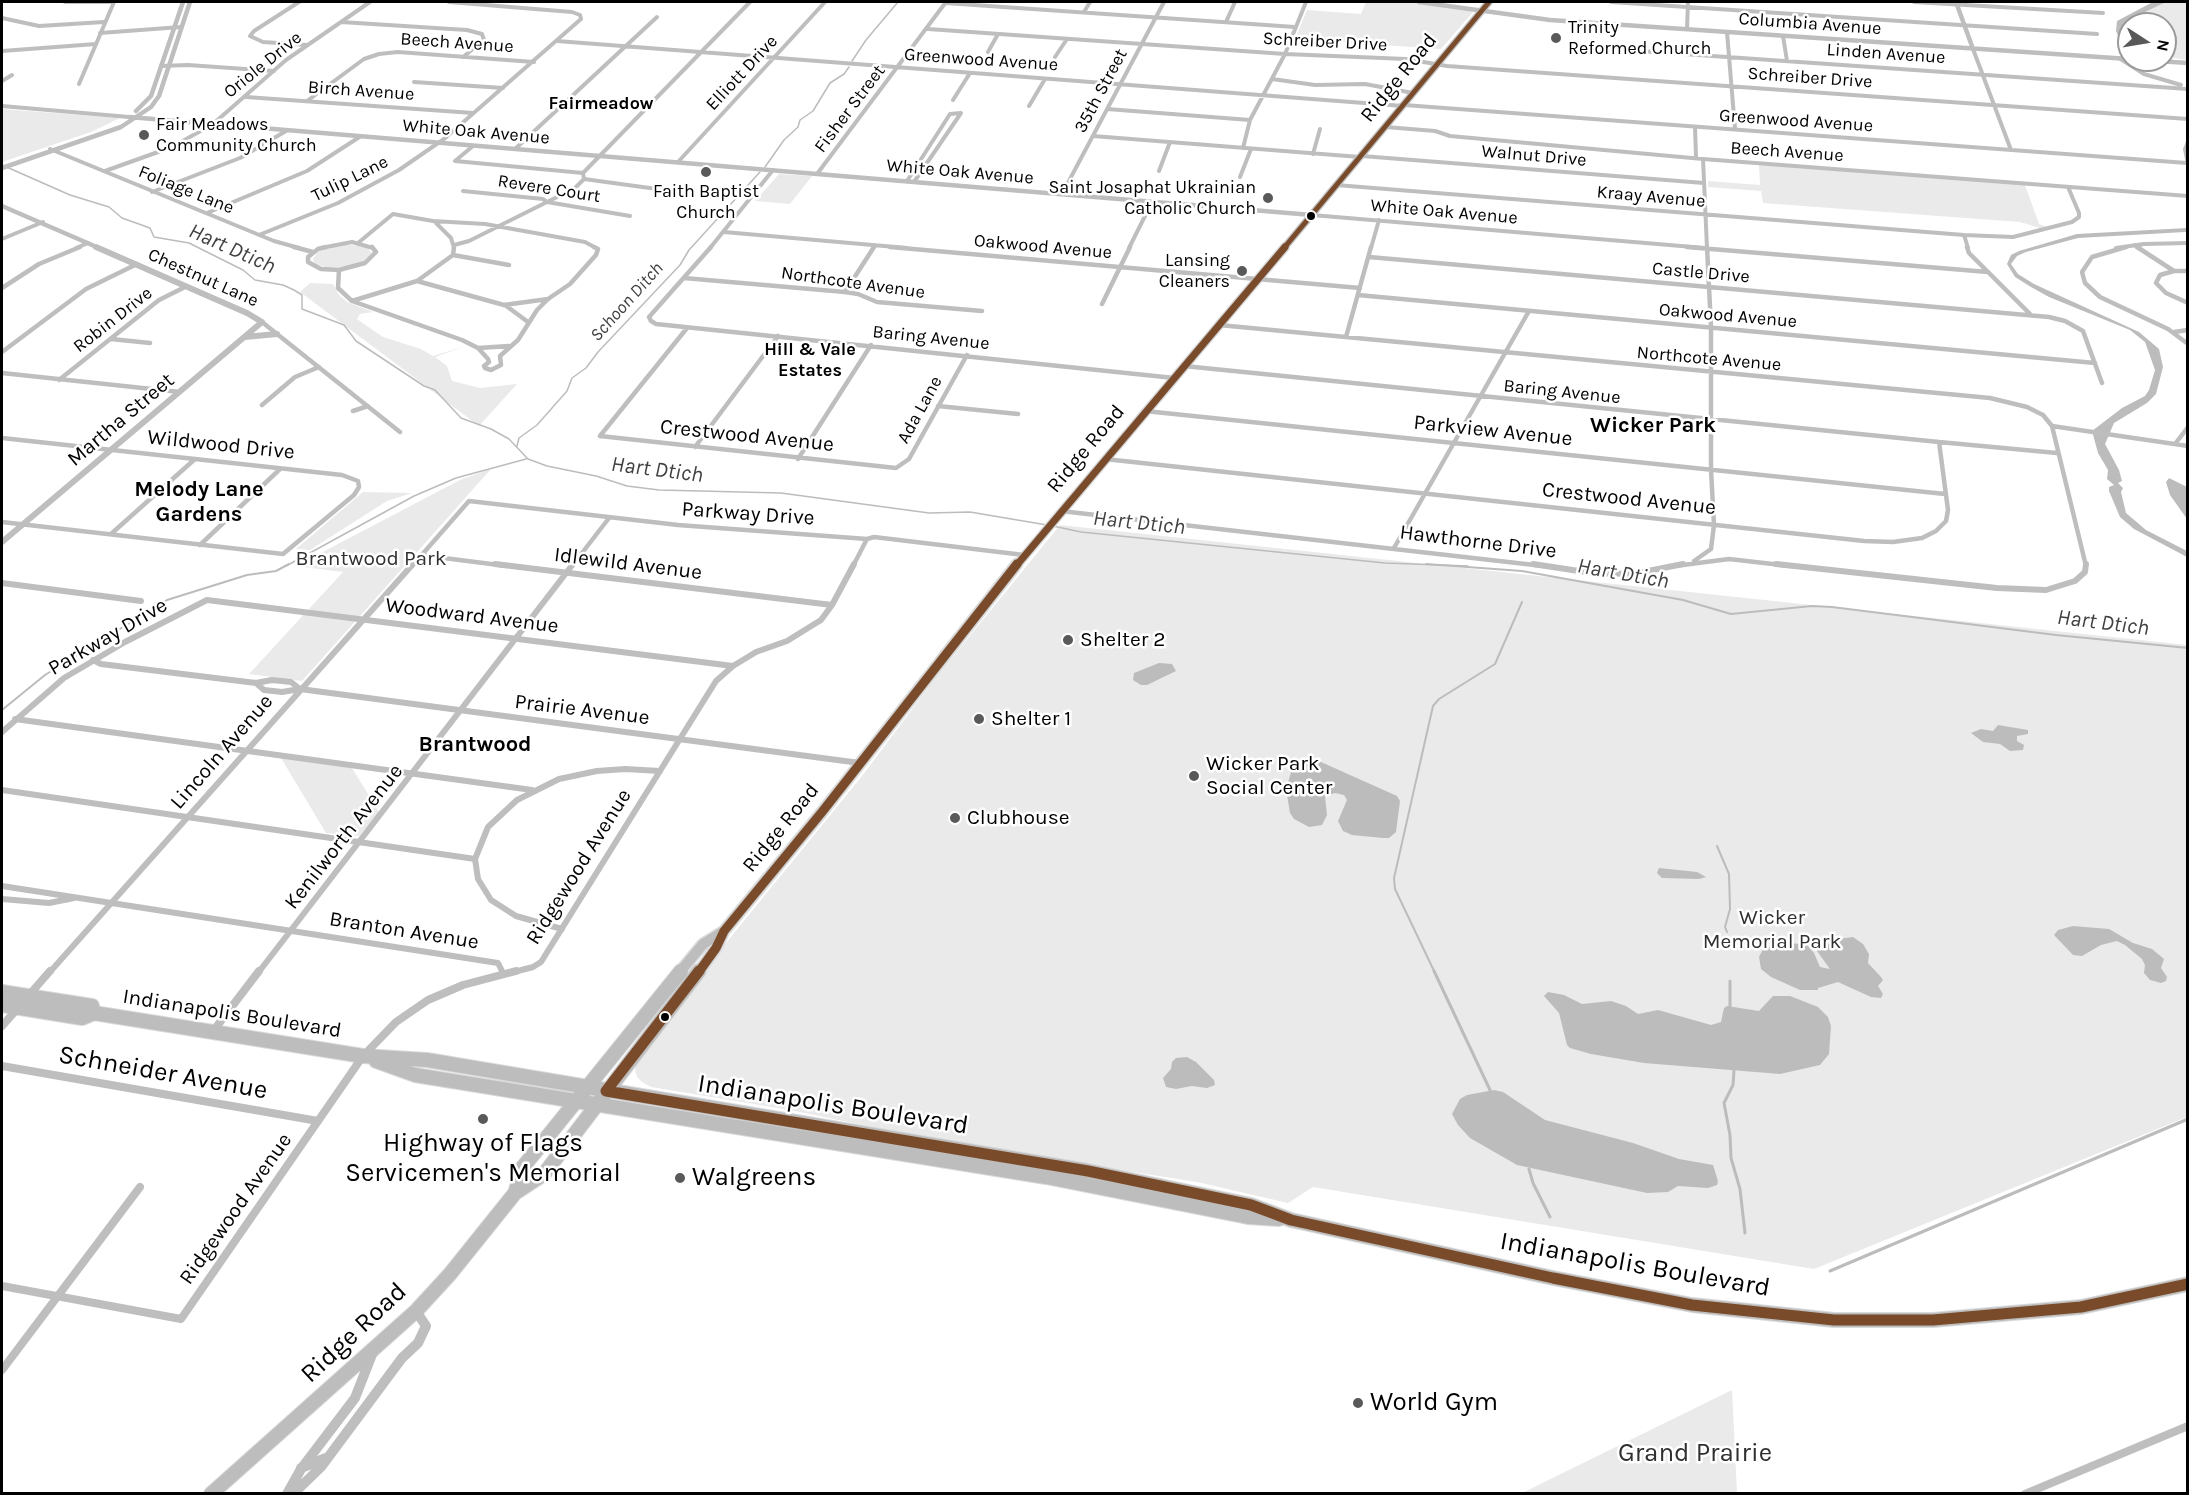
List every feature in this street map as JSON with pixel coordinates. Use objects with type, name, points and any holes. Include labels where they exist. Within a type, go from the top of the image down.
[{"type":"main road","name":"Ridge Road","points":[[211,1494],[374,1351],[416,1311],[450,1274],[515,1193],[544,1174],[595,1105],[661,1023],[716,948],[724,931],[1043,531],[1361,157],[1489,2]]},
{"type":"main road","name":"Ridge Road","points":[[515,1193],[523,1167],[585,1088],[703,944],[724,931]]},
{"type":"main road","name":"Indianapolis Boulevard","points":[[2,992],[92,1006],[94,1013]]},
{"type":"main road","name":"Indianapolis Boulevard","points":[[2,1005],[82,1018],[94,1013],[363,1056],[427,1060],[1088,1171],[1251,1205],[1291,1220],[1628,1294],[1702,1306],[1834,1320],[1933,1320],[2032,1313],[2092,1305],[2187,1284]]},
{"type":"main road","name":"Indianapolis Boulevard","points":[[363,1056],[415,1075],[1046,1177],[1248,1217],[1291,1220]]},
{"type":"street","points":[[65,2],[112,2],[79,84]]},
{"type":"street","points":[[52,150],[95,134],[129,117],[151,96],[183,2]]},
{"type":"street","points":[[2,166],[99,136],[137,117],[151,107],[159,96],[190,2]]},
{"type":"street","points":[[299,2],[249,36],[253,40],[263,42],[308,45]]},
{"type":"street","name":"Oriole Drive","points":[[105,171],[172,147],[213,124],[274,71],[370,2]]},
{"type":"street","name":"Tulip Lane","points":[[259,235],[338,203],[373,185],[437,143],[534,62],[580,21],[581,17],[566,12],[449,2]]},
{"type":"street","points":[[454,245],[470,241],[575,188],[597,156],[750,2]]},
{"type":"street","name":"Elliott Drive","points":[[678,162],[825,2]]},
{"type":"street","points":[[945,2],[1295,27]]},
{"type":"street","name":"Fisher Street","points":[[817,174],[928,29],[945,2]]},
{"type":"street","points":[[1015,7],[1019,2]]},
{"type":"street","points":[[1084,12],[1090,2]]},
{"type":"street","name":"35th Street","points":[[1062,194],[1164,2]]},
{"type":"street","points":[[1243,148],[1250,120],[1285,54],[1306,2]]},
{"type":"street","name":"Columbia Avenue","points":[[1419,2],[1482,9],[1531,19],[2117,58]]},
{"type":"street","points":[[1611,2],[2097,34]]},
{"type":"street","points":[[1687,29],[1688,2]]},
{"type":"street","points":[[1914,2],[2103,14]]},
{"type":"street","points":[[1226,22],[1235,3]]},
{"type":"street","points":[[1956,3],[2012,150]]},
{"type":"street","points":[[515,149],[657,17]]},
{"type":"street","points":[[2,18],[39,26],[105,22]]},
{"type":"street","points":[[340,22],[471,31],[482,34],[484,40],[463,57]]},
{"type":"street","points":[[100,33],[181,27]]},
{"type":"street","name":"Schreiber Drive","points":[[928,29],[1285,54],[1406,59],[1437,64],[2187,119]]},
{"type":"street","points":[[1727,32],[1735,129]]},
{"type":"street","points":[[988,52],[998,34]]},
{"type":"street","points":[[1783,36],[1787,61]]},
{"type":"street","points":[[1055,57],[1067,39]]},
{"type":"street","name":"Greenwood Avenue","points":[[557,41],[2187,163]]},
{"type":"street","points":[[2,51],[96,44]]},
{"type":"street","name":"Linden Avenue","points":[[1582,47],[2187,88]]},
{"type":"street","name":"Beech Avenue","points":[[307,101],[364,59],[379,54],[398,52],[534,62]]},
{"type":"street","points":[[161,66],[188,64],[274,71]]},
{"type":"street","points":[[2141,72],[2187,88]]},
{"type":"street","points":[[953,100],[970,73]]},
{"type":"street","points":[[2,81],[12,75]]},
{"type":"street","points":[[1029,106],[1046,79]]},
{"type":"street","points":[[1272,79],[1315,85],[1365,84],[1413,93]]},
{"type":"street","points":[[414,82],[504,88]]},
{"type":"street","name":"Birch Avenue","points":[[246,97],[473,113]]},
{"type":"street","name":"White Oak Avenue","points":[[2,106],[1988,272]]},
{"type":"street","points":[[1107,109],[1250,120]]},
{"type":"street","points":[[907,181],[950,114],[961,113],[914,182]]},
{"type":"street","name":"Beech Avenue","points":[[1386,127],[1435,131],[1450,136],[1703,159],[2187,196]]},
{"type":"street","points":[[1695,127],[1696,157]]},
{"type":"street","points":[[1313,154],[1320,129]]},
{"type":"street","points":[[153,192],[232,162],[286,131]]},
{"type":"street","points":[[207,213],[307,171],[361,136]]},
{"type":"street","name":"Walnut Drive","points":[[1093,136],[1704,183]]},
{"type":"street","points":[[1159,171],[1170,142]]},
{"type":"street","points":[[2187,142],[2185,149],[2187,163]]},
{"type":"street","points":[[473,146],[455,161],[583,176],[657,189]]},
{"type":"street","points":[[1240,177],[1251,148]]},
{"type":"street","name":"Foliage Lane","points":[[52,150],[274,241],[314,252]]},
{"type":"street","points":[[1693,562],[1711,549],[1714,525],[1711,470],[1711,327],[1703,159]]},
{"type":"street","points":[[684,278],[773,170]]},
{"type":"street","name":"Kraay Avenue","points":[[1336,185],[2013,237],[2072,222],[2079,217],[2068,187]]},
{"type":"street","name":"Revere Court","points":[[463,191],[543,199],[547,202],[630,216]]},
{"type":"street","points":[[1102,304],[1152,202]]},
{"type":"street","name":"Chestnut Lane","points":[[2,206],[247,313],[262,322],[400,432]]},
{"type":"street","points":[[339,270],[338,288],[352,301],[370,309],[447,333],[478,348],[488,359],[485,368],[491,370],[501,365],[500,356],[518,340],[528,322],[548,299],[570,284],[596,255],[598,249],[585,242],[498,226],[433,221],[393,214],[358,243]]},
{"type":"street","points":[[1346,337],[1379,220]]},
{"type":"street","points":[[433,221],[445,231],[454,245],[453,255]]},
{"type":"street","points":[[2,239],[43,222]]},
{"type":"street","name":"Oakwood Avenue","points":[[724,232],[1360,288]]},
{"type":"street","points":[[1964,235],[1969,253],[2031,315]]},
{"type":"street","points":[[2,288],[39,264],[88,243]]},
{"type":"street","points":[[358,243],[375,249],[374,256],[365,263],[339,270],[312,266],[308,259],[314,252],[334,244],[358,243]]},
{"type":"street","points":[[2187,243],[2134,245],[2108,250],[2092,257],[2084,266],[2082,277],[2085,283],[2106,301],[2174,333],[2187,344]]},
{"type":"street","points":[[845,292],[875,245]]},
{"type":"street","points":[[2134,245],[2174,271]]},
{"type":"street","points":[[352,301],[417,281],[453,255],[509,265]]},
{"type":"street","name":"Castle Drive","points":[[1369,257],[2031,315],[2065,321],[2083,331],[2095,363]]},
{"type":"street","points":[[2,352],[87,290],[137,264]]},
{"type":"street","points":[[2187,271],[2174,271],[2160,275],[2156,283],[2166,293],[2187,303]]},
{"type":"street","name":"Northcote Avenue","points":[[684,278],[845,292],[858,294],[877,302],[982,311]]},
{"type":"street","name":"Baring Avenue","points":[[684,278],[649,317],[651,321],[656,324],[687,328],[871,345],[1174,378]]},
{"type":"street","points":[[417,281],[504,305],[528,322]]},
{"type":"street","name":"Robin Drive","points":[[59,380],[159,300],[187,286]]},
{"type":"street","name":"Oakwood Avenue","points":[[1358,295],[2095,363]]},
{"type":"street","points":[[504,305],[548,299]]},
{"type":"street","points":[[1394,548],[1529,311]]},
{"type":"street","name":"Martha Street","points":[[2,542],[262,322]]},
{"type":"street","name":"Northcote Avenue","points":[[1219,325],[2006,401],[2034,410],[2043,415],[2052,426],[2187,446]]},
{"type":"street","name":"Crestwood Avenue","points":[[687,328],[600,436],[890,468]]},
{"type":"street","points":[[2174,333],[2187,330]]},
{"type":"street","points":[[244,338],[277,334]]},
{"type":"street","points":[[695,447],[778,336]]},
{"type":"street","points":[[110,339],[150,343]]},
{"type":"street","points":[[798,459],[871,345]]},
{"type":"street","points":[[478,348],[509,346]]},
{"type":"street","name":"Ada Lane","points":[[890,468],[900,466],[909,459],[967,355]]},
{"type":"street","points":[[2095,363],[2102,383]]},
{"type":"street","name":"Baring Avenue","points":[[1184,366],[1939,442]]},
{"type":"street","points":[[262,405],[295,377],[319,367]]},
{"type":"street","points":[[2,373],[180,392]]},
{"type":"street","points":[[353,411],[368,406]]},
{"type":"street","points":[[938,406],[1018,414]]},
{"type":"street","name":"Parkview Avenue","points":[[1145,411],[1945,494]]},
{"type":"street","points":[[1939,442],[2057,453],[2052,426]]},
{"type":"street","points":[[2175,444],[2187,427]]},
{"type":"street","name":"Wildwood Drive","points":[[2,438],[342,475],[358,481],[359,487],[354,495],[283,554],[200,545]]},
{"type":"street","name":"Crestwood Avenue","points":[[1105,459],[1864,541],[1908,541],[1922,538],[1936,531],[1946,521],[1948,510],[1939,442]]},
{"type":"street","name":"Hawthorne Drive","points":[[1057,515],[1499,559],[1599,574],[1633,574],[1693,562],[1729,559],[1997,588],[2046,590],[2076,581],[2085,572],[2086,558],[2057,453]]},
{"type":"street","points":[[111,534],[195,459]]},
{"type":"street","points":[[2,522],[200,545],[280,469]]},
{"type":"street","name":"Parkway Drive","points":[[468,501],[678,525],[867,539],[874,537],[1024,555]]},
{"type":"street","name":"Lincoln Avenue","points":[[2,1026],[468,501]]},
{"type":"street","name":"Kenilworth Avenue","points":[[213,1032],[609,518]]},
{"type":"street","name":"Ridgewood Avenue","points":[[56,1296],[181,1319],[363,1056],[396,1022],[428,1000],[463,985],[533,967],[541,962],[716,681],[733,666],[756,652],[806,631],[821,620],[832,605],[867,539]]},
{"type":"street","name":"Idlewild Avenue","points":[[420,555],[832,605]]},
{"type":"street","points":[[2,583],[141,601]]},
{"type":"street","name":"Parkway Drive","points":[[2,732],[64,678],[93,660],[207,600]]},
{"type":"street","name":"Woodward Avenue","points":[[207,600],[733,666]]},
{"type":"street","name":"Prairie Avenue","points":[[93,660],[101,664],[256,683],[272,680],[291,682],[300,689]]},
{"type":"street","name":"Prairie Avenue","points":[[256,683],[264,690],[282,692],[300,689],[860,763]]},
{"type":"street","points":[[15,719],[532,790]]},
{"type":"street","points":[[562,928],[516,916],[491,900],[478,879],[474,859],[488,827],[505,810],[532,790],[559,779],[591,772],[625,769],[660,771]]},
{"type":"street","points":[[2,790],[474,859]]},
{"type":"street","name":"Branton Avenue","points":[[2,886],[498,963],[503,973]]},
{"type":"street","name":"Branton Avenue","points":[[2,899],[49,903],[80,897]]},
{"type":"street","name":"Schneider Avenue","points":[[2,1066],[318,1121]]},
{"type":"street","points":[[2,1370],[140,1186]]},
{"type":"street","points":[[2,1286],[56,1296]]},
{"type":"street","points":[[293,1494],[310,1480],[402,1358],[418,1343],[426,1326],[416,1311]]},
{"type":"street","points":[[288,1494],[301,1469],[355,1398],[374,1351]]},
{"type":"street","points":[[2025,1494],[2187,1426]]},
{"type":"street","points":[[301,1469],[327,1457]]},
{"type":"green space","points":[[1366,2],[1404,2],[1470,8],[1474,11],[1441,49],[1295,39],[1307,10],[1361,14]]},
{"type":"green space","points":[[2166,2],[2187,2],[2187,60],[2177,58],[2177,12],[2143,12]]},
{"type":"green space","points":[[2,109],[120,118],[91,132],[2,162]]},
{"type":"green space","points":[[1759,164],[2025,185],[2039,224],[2047,227],[2043,229],[2020,222],[1763,203],[1761,191],[1708,187],[1708,181],[1760,185]]},
{"type":"green space","points":[[779,174],[812,176],[790,204],[755,201]]},
{"type":"green space","points":[[343,244],[367,247],[372,253],[364,261],[347,267],[327,268],[314,263],[313,259],[318,252]]},
{"type":"green space","points":[[310,283],[333,284],[339,295],[347,302],[373,312],[360,314],[357,319],[383,337],[421,349],[433,356],[466,346],[435,357],[447,366],[452,381],[480,388],[517,384],[479,426],[300,292]]},
{"type":"green space","name":"Brantwood Park","points":[[491,469],[302,681],[249,674],[343,572],[296,566],[460,480]]},
{"type":"green space","points":[[363,492],[412,493],[387,501],[310,550],[296,549]]},
{"type":"green space","name":"Wicker Memorial Park","points":[[1060,525],[2187,645],[2187,1117],[1814,1269],[1313,1187],[1288,1203],[1197,1182],[954,1144],[790,1110],[651,1087],[642,1082],[637,1077],[635,1069],[638,1061],[721,949],[862,776],[937,676]]},
{"type":"green space","points":[[281,758],[352,768],[379,812],[359,836],[326,833]]},
{"type":"green space","name":"Grand Prairie","points":[[1732,1390],[1737,1493],[1522,1493]]},
{"type":"shaded area","points":[[2166,2],[2145,12],[2134,12],[2151,3]]},
{"type":"shaded area","points":[[2187,228],[2185,232],[2078,238],[2026,252],[2017,256],[2011,264],[2018,274],[2034,284],[2139,332],[2159,349],[2163,367],[2156,394],[2147,403],[2114,423],[2105,444],[2119,470],[2122,481],[2118,483],[2123,488],[2121,492],[2126,513],[2146,530],[2187,551],[2187,557],[2134,529],[2120,517],[2109,491],[2109,487],[2114,485],[2107,479],[2108,470],[2098,453],[2092,431],[2122,408],[2145,396],[2149,390],[2155,370],[2145,342],[2130,330],[2049,297],[2031,287],[2015,277],[2007,264],[2011,255],[2019,251],[2077,234]]},
{"type":"shaded area","points":[[2169,478],[2187,487],[2187,519],[2170,495],[2166,482]]},
{"type":"shaded area","points":[[1159,663],[1172,664],[1176,671],[1147,685],[1141,685],[1133,680],[1134,673]]},
{"type":"shaded area","points":[[1998,725],[2028,730],[2028,734],[2017,736],[2017,741],[2024,745],[2023,750],[2010,751],[2000,744],[1983,742],[1971,733],[1981,729],[1993,731]]},
{"type":"shaded area","points":[[1305,759],[1321,762],[1397,796],[1400,801],[1396,832],[1389,838],[1383,838],[1352,835],[1343,831],[1338,821],[1347,800],[1344,795],[1335,793],[1325,796],[1327,815],[1322,825],[1309,827],[1294,819],[1290,813],[1286,789],[1292,769]]},
{"type":"shaded area","points":[[1659,868],[1697,872],[1706,877],[1699,879],[1662,878],[1657,873]]},
{"type":"shaded area","points":[[2073,926],[2109,929],[2133,943],[2152,949],[2164,959],[2161,968],[2167,977],[2166,981],[2161,983],[2150,980],[2144,973],[2145,965],[2142,959],[2117,941],[2101,945],[2082,956],[2073,955],[2054,935],[2058,930]]},
{"type":"shaded area","points":[[1853,937],[1863,944],[1869,954],[1868,963],[1883,980],[1878,986],[1883,994],[1881,998],[1871,997],[1838,982],[1818,988],[1818,990],[1800,990],[1771,977],[1761,969],[1759,957],[1762,951],[1772,945],[1791,943],[1807,945],[1814,953],[1820,967],[1830,969],[1817,951],[1816,945],[1827,945],[1838,939]]},
{"type":"shaded area","points":[[1548,992],[1564,995],[1582,1004],[1611,1001],[1626,1006],[1638,1014],[1658,1010],[1711,1025],[1721,1022],[1724,1008],[1727,1006],[1759,1011],[1773,996],[1790,996],[1818,1007],[1828,1017],[1831,1026],[1829,1054],[1820,1065],[1780,1074],[1644,1063],[1591,1054],[1567,1045],[1559,1013],[1544,996]]},
{"type":"shaded area","points":[[1187,1057],[1196,1062],[1214,1080],[1215,1085],[1207,1088],[1166,1087],[1163,1078],[1171,1069],[1172,1062],[1176,1058]]},
{"type":"shaded area","points":[[1494,1090],[1503,1092],[1545,1120],[1633,1143],[1679,1159],[1713,1165],[1717,1185],[1708,1188],[1678,1186],[1668,1192],[1647,1193],[1517,1165],[1470,1138],[1452,1114],[1460,1099],[1467,1095]]},
{"type":"waterway","name":"Schoon Ditch","points":[[852,61],[866,40],[898,2]]},
{"type":"waterway","name":"Schoon Ditch","points":[[765,167],[784,140],[798,127],[800,120],[813,111],[830,83],[844,74],[849,67]]},
{"type":"waterway","name":"Hart Dtich","points":[[2,165],[70,195],[109,207],[122,218],[150,228],[154,237],[189,243],[243,270],[255,280],[283,285],[294,290],[302,295],[302,309],[344,325],[356,341],[424,386],[435,390],[461,418],[491,429],[509,439],[528,459],[547,466],[596,476],[627,486],[659,490],[781,493],[929,513],[970,512],[1047,525]]},
{"type":"waterway","name":"Schoon Ditch","points":[[517,446],[519,438],[537,425],[567,391],[572,378],[586,368],[598,352],[680,265],[689,250],[760,172]]},
{"type":"waterway","points":[[286,566],[414,496],[456,478],[526,459]]},
{"type":"waterway","name":"Hart Dtich","points":[[1053,526],[1081,532],[1385,563],[1439,565]]},
{"type":"waterway","points":[[2,710],[45,675],[167,600],[247,575],[276,571],[289,564]]},
{"type":"waterway","name":"Hart Dtich","points":[[1426,564],[1439,565]]},
{"type":"waterway","name":"Hart Dtich","points":[[1439,565],[1468,566]]},
{"type":"waterway","name":"Hart Dtich","points":[[1439,565],[1522,571],[1683,600],[1731,614],[1812,606],[1832,607],[2056,635],[2188,648]]},
{"type":"waterway","points":[[1435,973],[1395,889],[1394,878],[1433,706],[1439,699],[1495,664],[1522,602]]},
{"type":"waterway","points":[[1717,846],[1729,874],[1730,909],[1725,927],[1727,932]]},
{"type":"waterway","points":[[1434,971],[1490,1090]]},
{"type":"waterway","points":[[1730,981],[1730,1006]]},
{"type":"waterway","points":[[1734,1070],[1733,1085],[1724,1103],[1730,1135],[1731,1158],[1740,1189],[1745,1233]]},
{"type":"waterway","points":[[1830,1271],[2188,1119]]},
{"type":"waterway","points":[[1529,1169],[1533,1183],[1550,1217]]},
{"type":"transit line","points":[[1489,2],[1258,279],[1043,531],[822,812],[724,931],[716,948],[654,1032],[606,1091],[1088,1171],[1251,1205],[1291,1220],[1553,1278],[1692,1305],[1834,1320],[1933,1320],[2081,1307],[2188,1284]]},
{"type":"place","name":"Trinity Reformed Church","points":[[1556,38]]},
{"type":"place","name":"Fair Meadows Community Church","points":[[144,135]]},
{"type":"place","name":"Faith Baptist Church","points":[[706,172]]},
{"type":"place","name":"Saint Josaphat Ukrainian Catholic Church","points":[[1268,198]]},
{"type":"place","name":"Lansing Cleaners","points":[[1242,271]]},
{"type":"place","name":"Shelter 2","points":[[1068,640]]},
{"type":"place","name":"Shelter 1","points":[[979,719]]},
{"type":"place","name":"Wicker Park Social Center","points":[[1194,776]]},
{"type":"place","name":"Clubhouse","points":[[955,818]]},
{"type":"place","name":"Highway of Flags Servicemen's Memorial","points":[[483,1119]]},
{"type":"place","name":"Walgreens","points":[[680,1178]]},
{"type":"place","name":"World Gym","points":[[1358,1403]]},
{"type":"district","name":"Fairmeadow","points":[[601,104]]},
{"type":"district","name":"Hill & Vale Estates","points":[[810,360]]},
{"type":"district","name":"Wicker Park","points":[[1653,426]]},
{"type":"district","name":"Melody Lane Gardens","points":[[199,502]]},
{"type":"district","name":"Brantwood","points":[[475,745]]}]
